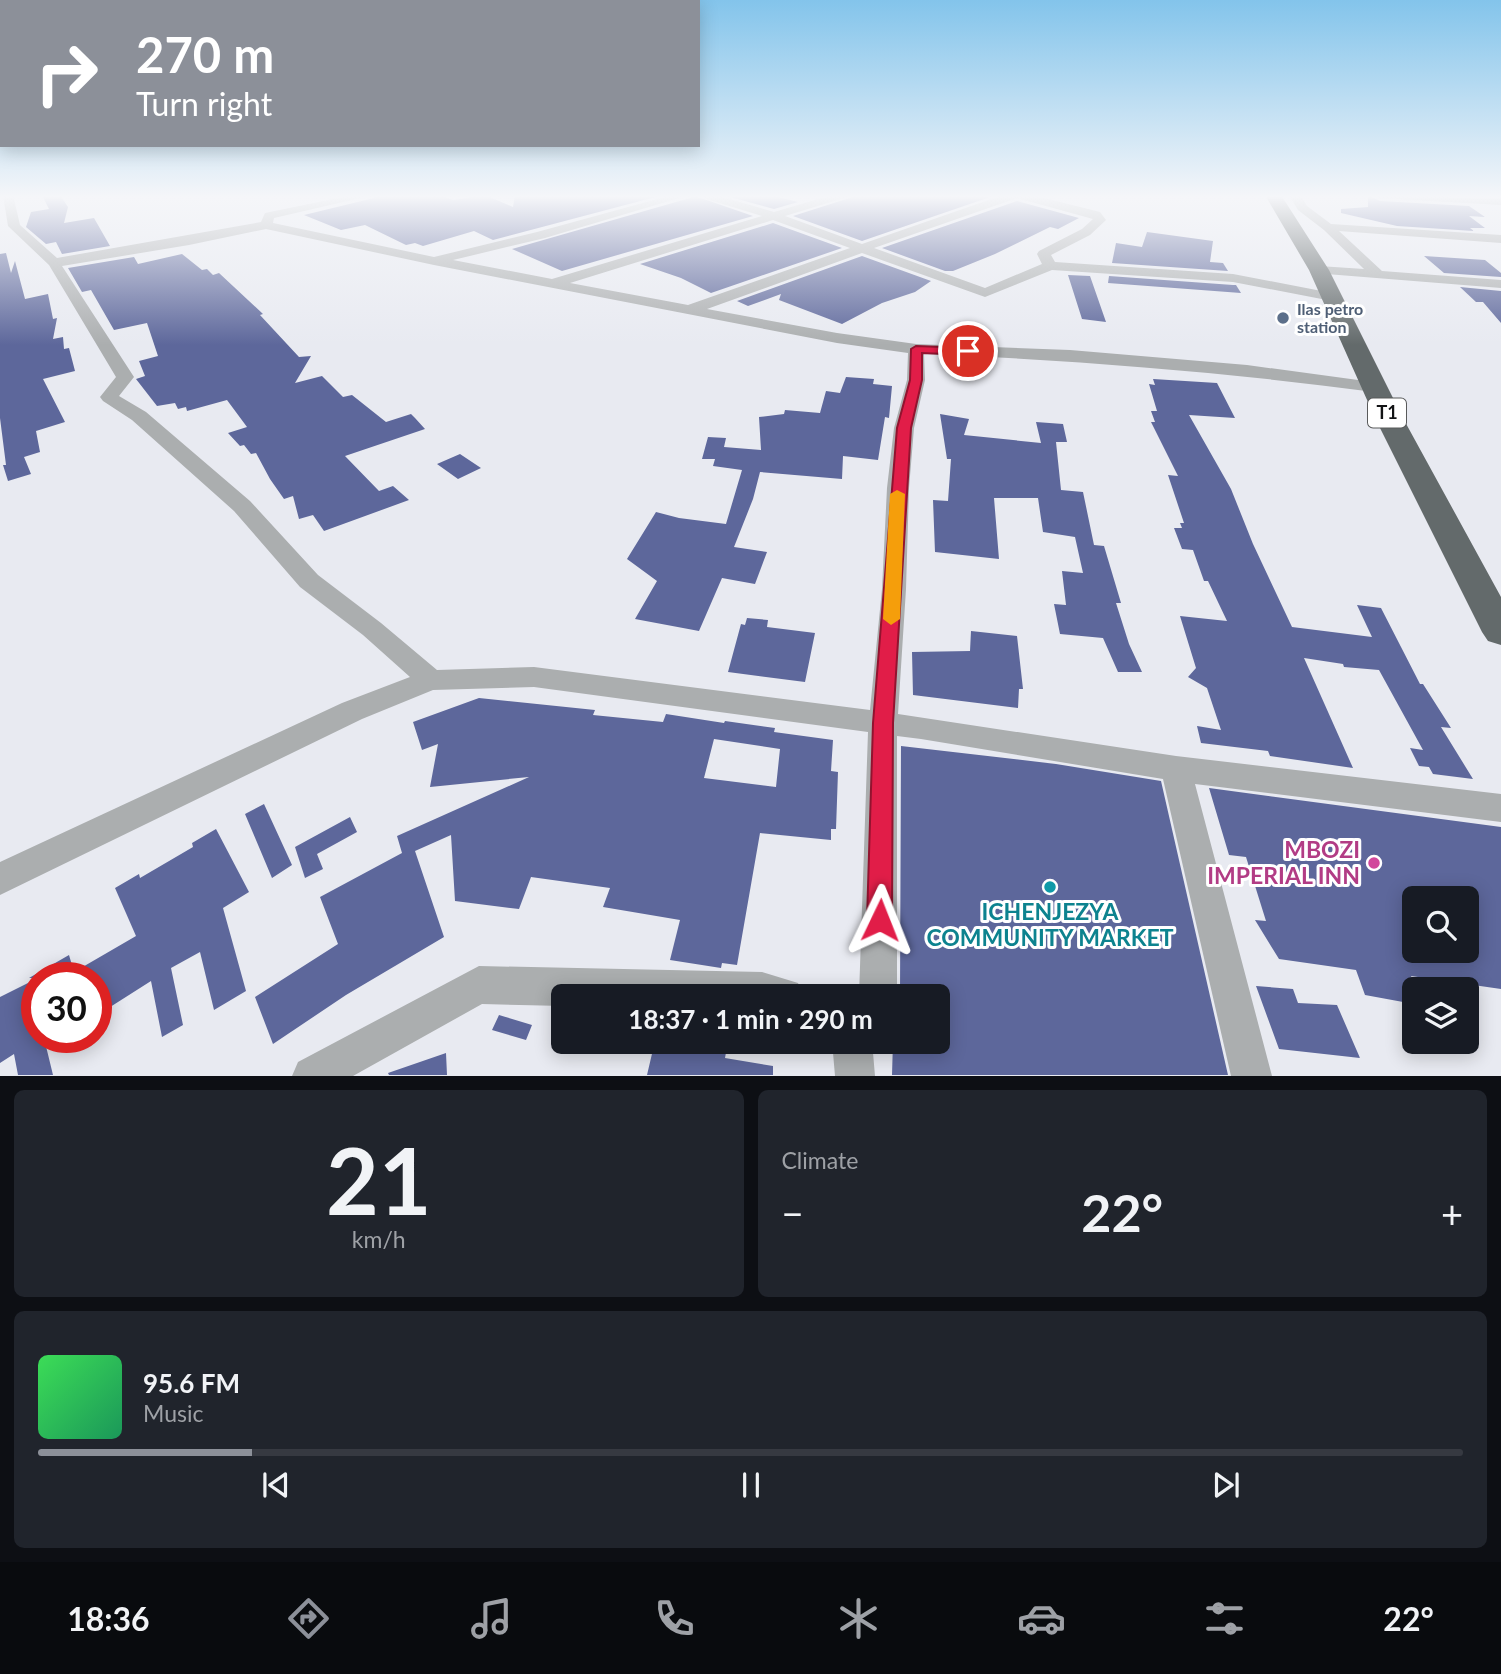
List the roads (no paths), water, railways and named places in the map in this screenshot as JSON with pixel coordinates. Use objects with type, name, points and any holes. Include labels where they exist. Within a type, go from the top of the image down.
[{"type":"highway","name":"T1","points":[[1304,245],[1319,270],[1374,387],[1501,632]]},
{"type":"street","points":[[34,245],[54,263],[125,377],[109,397],[139,416],[242,506],[309,581],[372,629],[431,680]]},
{"type":"street","points":[[54,263],[163,245]]},
{"type":"street","points":[[360,245],[837,338],[916,349],[1070,355],[1247,370],[1374,387]]},
{"type":"street","points":[[434,261],[498,245]]},
{"type":"street","points":[[552,284],[679,245]]},
{"type":"street","points":[[854,245],[985,293],[1050,265],[1233,278],[1332,297]]},
{"type":"street","points":[[688,310],[870,245]]},
{"type":"street","points":[[1050,265],[1044,254],[1061,245]]},
{"type":"street","points":[[1344,245],[1378,274]]},
{"type":"street","points":[[1319,270],[1501,284]]},
{"type":"street","points":[[878,984],[883,723],[894,590],[898,488],[904,428],[916,380],[916,349]]},
{"type":"street","points":[[0,879],[352,711],[431,680],[534,677],[883,723],[1176,769],[1501,808]]},
{"type":"street","points":[[1176,769],[1252,1076]]},
{"type":"street","points":[[312,1076],[479,985],[551,987]]},
{"type":"street","points":[[853,1054],[855,1076]]},
{"type":"place","name":"Ilas petro station","points":[[1283,318]]},
{"type":"place","name":"MBOZI IMPERIAL INN","points":[[1374,863]]},
{"type":"place","name":"ICHENJEZYA COMMUNITY MARKET","points":[[1050,887]]}]
